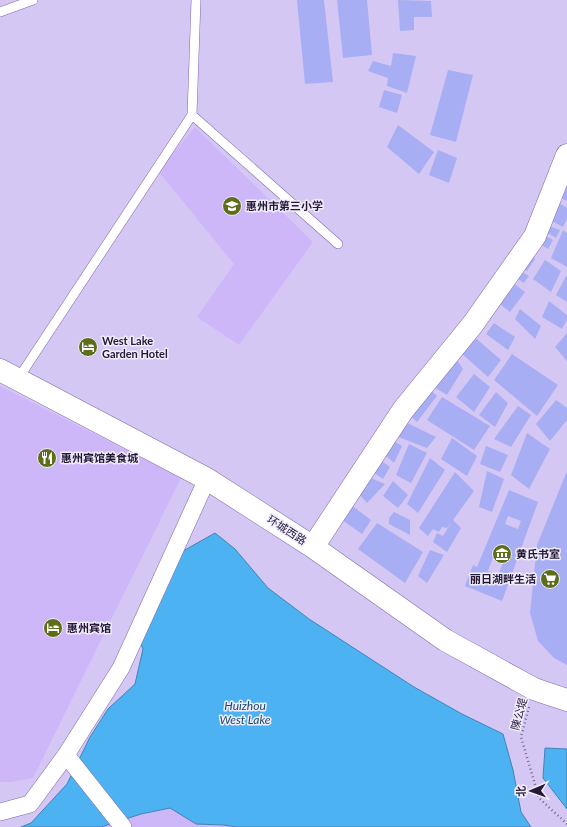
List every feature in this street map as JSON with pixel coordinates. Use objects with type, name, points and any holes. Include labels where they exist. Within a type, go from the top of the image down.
[{"type":"main road","points":[[313,547],[403,410],[473,324],[535,236],[567,155]]},
{"type":"main road","name":"环城西路","points":[[9,374],[207,479],[313,547],[445,640],[534,689],[567,700]]},
{"type":"street","points":[[0,812],[30,804],[66,755],[121,668],[207,479]]},
{"type":"street","points":[[66,755],[124,827]]},
{"type":"lane","points":[[0,12],[33,0]]},
{"type":"lane","points":[[9,374],[192,114],[196,0]]},
{"type":"lane","points":[[192,114],[338,244]]},
{"type":"path","name":"陳公堤","points":[[534,689],[521,737],[539,798],[567,824]]},
{"type":"shaded area","name":"惠州市第三小学","points":[[195,127],[313,242],[239,345],[197,317],[234,264],[158,171]]},
{"type":"shaded area","name":"惠州宾馆","points":[[0,386],[181,478],[33,778],[11,782],[0,782]]},
{"type":"shaded area","points":[[170,808],[196,824],[236,827],[101,827],[141,814]]},
{"type":"water","name":"Huizhou West Lake","points":[[215,533],[235,549],[268,588],[309,619],[414,687],[462,714],[503,734],[513,770],[521,812],[531,827],[236,827],[196,824],[170,808],[141,814],[101,827],[21,827],[31,823],[67,784],[90,737],[108,709],[135,684],[143,649],[137,634],[183,551]]},
{"type":"water","points":[[545,748],[567,749],[567,809],[543,778]]},
{"type":"building","points":[[297,0],[324,0],[333,82],[305,84]]},
{"type":"building","points":[[337,0],[367,0],[372,55],[343,58]]},
{"type":"building","points":[[398,0],[431,1],[432,17],[414,17],[414,30],[400,31]]},
{"type":"building","points":[[393,53],[416,56],[407,93],[387,86],[388,78],[368,71],[373,61],[391,66]]},
{"type":"building","points":[[448,70],[473,75],[456,142],[430,135]]},
{"type":"building","points":[[384,90],[402,95],[397,113],[379,107]]},
{"type":"building","points":[[398,125],[434,152],[419,174],[387,147]]},
{"type":"building","points":[[438,150],[457,158],[449,183],[429,175]]},
{"type":"building","points":[[567,179],[567,201],[555,195]]},
{"type":"building","points":[[552,198],[567,208],[567,219],[563,227],[546,218]]},
{"type":"building","points":[[549,226],[560,230],[556,238],[541,229]]},
{"type":"building","points":[[563,230],[567,233],[567,267],[551,258]]},
{"type":"building","points":[[539,232],[553,240],[548,249],[535,241]]},
{"type":"building","points":[[528,251],[535,259],[527,271],[519,266]]},
{"type":"building","points":[[545,260],[561,271],[551,292],[533,279]]},
{"type":"building","points":[[515,268],[529,276],[524,283],[512,275]]},
{"type":"building","points":[[566,276],[567,277],[567,302],[556,295]]},
{"type":"building","points":[[509,280],[525,292],[510,312],[495,300]]},
{"type":"building","points":[[549,301],[567,315],[567,320],[562,329],[542,317]]},
{"type":"building","points":[[520,309],[541,326],[535,339],[515,319]]},
{"type":"building","points":[[494,323],[515,337],[508,350],[486,334]]},
{"type":"building","points":[[567,333],[567,361],[555,347]]},
{"type":"building","points":[[472,335],[501,360],[488,377],[460,352]]},
{"type":"building","points":[[512,354],[558,385],[537,416],[494,380]]},
{"type":"building","points":[[454,356],[463,369],[447,395],[431,385]]},
{"type":"building","points":[[474,374],[490,387],[474,412],[456,397]]},
{"type":"building","points":[[427,387],[437,396],[417,422],[407,413]]},
{"type":"building","points":[[496,392],[508,403],[495,427],[479,415]]},
{"type":"building","points":[[442,397],[490,426],[474,450],[427,420]]},
{"type":"building","points":[[556,400],[567,408],[567,420],[550,441],[536,424]]},
{"type":"building","points":[[518,406],[531,415],[511,447],[494,439]]},
{"type":"building","points":[[401,420],[436,437],[427,448],[393,435]]},
{"type":"building","points":[[527,433],[550,449],[529,489],[511,475]]},
{"type":"building","points":[[452,438],[477,456],[467,476],[441,459]]},
{"type":"building","points":[[390,439],[402,446],[394,463],[382,452]]},
{"type":"building","points":[[409,444],[427,453],[411,483],[396,475]]},
{"type":"building","points":[[486,446],[508,455],[500,472],[480,464]]},
{"type":"building","points":[[376,457],[390,467],[383,479],[369,469]]},
{"type":"building","points":[[430,458],[445,470],[418,513],[407,504]]},
{"type":"building","points":[[487,471],[504,479],[492,512],[479,507]]},
{"type":"building","name":"丽日湖畔生活","points":[[567,471],[567,665],[554,658],[538,641],[530,613],[537,545]]},
{"type":"building","points":[[455,472],[474,491],[453,520],[461,528],[447,552],[433,542],[437,533],[443,536],[451,523],[447,528],[442,527],[439,532],[433,529],[428,536],[419,528]]},
{"type":"building","points":[[366,476],[385,484],[367,503],[357,492]]},
{"type":"building","points":[[393,481],[408,495],[398,508],[383,496]]},
{"type":"building","points":[[509,490],[538,502],[502,601],[465,586],[473,565],[477,567]],"holes":[[[508,516],[521,521],[518,529],[505,524]],[[497,547],[508,551],[498,575],[488,571]]]},
{"type":"building","points":[[351,505],[371,520],[362,534],[342,520]]},
{"type":"building","points":[[394,512],[410,520],[410,535],[389,524],[389,518]]},
{"type":"building","points":[[377,523],[423,552],[405,583],[358,549]]},
{"type":"building","points":[[430,550],[444,555],[427,583],[418,576]]},
{"type":"place","name":"惠州市第三小学","points":[[232,206]]},
{"type":"place","name":"West Lake Garden Hotel","points":[[88,347]]},
{"type":"place","name":"惠州宾馆美食城","points":[[47,458]]},
{"type":"place","name":"黄氏书室","points":[[502,554]]},
{"type":"place","name":"丽日湖畔生活","points":[[550,579]]},
{"type":"place","name":"惠州宾馆","points":[[53,628]]}]
